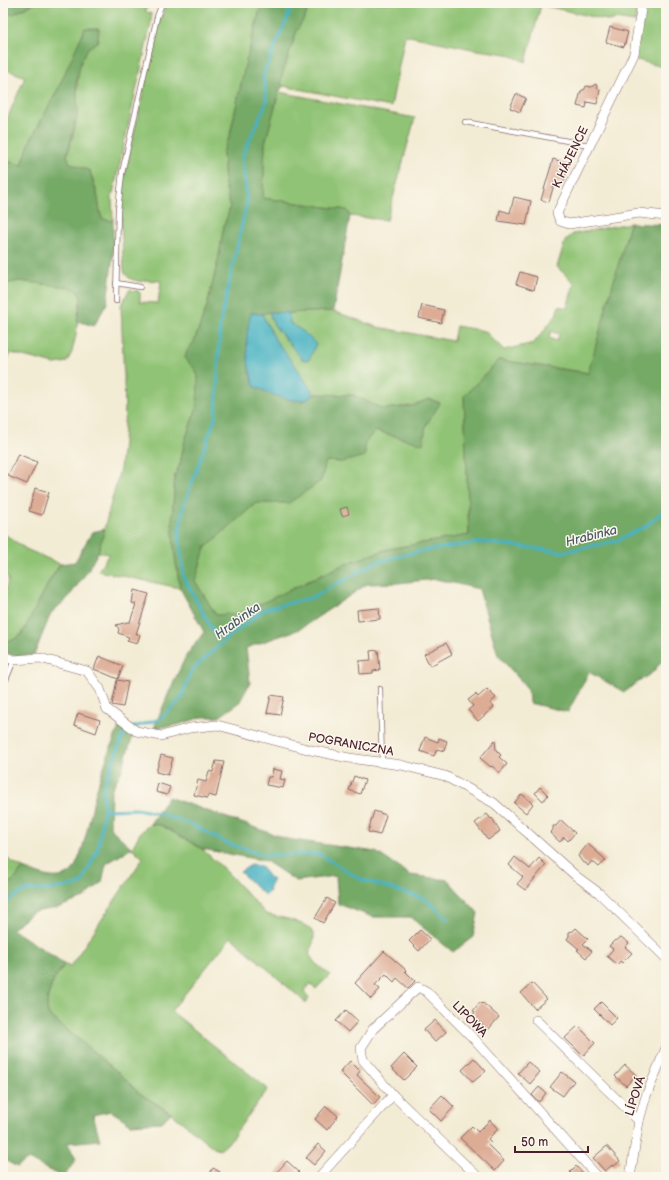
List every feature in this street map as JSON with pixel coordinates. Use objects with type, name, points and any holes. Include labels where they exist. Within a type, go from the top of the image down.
[{"type":"street","name":"K HÁJENCE","points":[[642,3],[634,54],[588,145],[556,213],[560,221],[569,224],[639,213],[666,216]]},
{"type":"street","name":"POGRANICZNA","points":[[3,656],[14,660],[40,658],[87,672],[100,689],[107,709],[136,731],[161,736],[190,728],[217,725],[310,750],[348,758],[401,765],[445,776],[494,803],[576,876],[599,893],[666,958]]},
{"type":"street","name":"LIPOWA","points":[[478,1177],[393,1095],[363,1060],[361,1048],[373,1029],[418,987],[426,991],[477,1042],[598,1177]]},
{"type":"street","points":[[536,1020],[639,1121]]},
{"type":"street","name":"LÍPOVÁ","points":[[630,1177],[639,1121],[646,1096],[666,1048]]},
{"type":"street","points":[[319,1177],[393,1095]]},
{"type":"lane","points":[[116,301],[118,210],[122,173],[157,17],[162,3]]},
{"type":"lane","points":[[465,122],[588,145]]},
{"type":"lane","points":[[116,283],[140,287]]},
{"type":"lane","points":[[3,687],[14,660]]},
{"type":"lane","points":[[380,689],[382,763]]},
{"type":"green space","points":[[3,3],[35,3],[13,14],[3,13]]},
{"type":"green space","points":[[35,3],[152,3],[145,11],[152,14],[150,28],[112,198],[113,221],[102,219],[97,193],[90,171],[70,163],[67,156],[74,134],[80,64],[83,55],[88,48],[98,41],[99,28],[56,93],[30,141],[22,166],[3,160],[3,128],[25,77],[3,68],[3,13],[13,14]]},
{"type":"green space","points":[[166,3],[264,3],[260,10],[246,61],[230,135],[223,152],[225,185],[230,205],[224,225],[218,261],[207,306],[194,342],[187,351],[185,359],[195,369],[198,376],[199,388],[197,407],[185,440],[180,464],[175,475],[172,521],[175,557],[180,588],[98,571],[109,554],[98,552],[120,469],[123,442],[125,408],[121,305],[129,290],[138,291],[140,293],[140,302],[158,303],[161,281],[136,281],[125,274],[120,205],[125,173],[160,18],[161,19]]},
{"type":"green space","points":[[264,3],[310,3],[305,17],[297,30],[282,75],[281,83],[283,86],[279,92],[265,143],[263,198],[347,210],[350,216],[333,311],[289,313],[269,312],[262,314],[251,313],[249,370],[254,386],[269,393],[304,401],[314,394],[353,395],[383,409],[412,406],[429,399],[440,403],[426,425],[423,444],[376,431],[365,442],[365,456],[342,462],[326,461],[321,481],[289,503],[256,503],[205,548],[195,581],[216,615],[241,613],[345,564],[388,549],[469,535],[464,396],[499,360],[588,373],[630,223],[666,225],[666,656],[653,672],[624,692],[589,672],[568,712],[529,703],[528,689],[498,655],[479,589],[436,579],[398,583],[367,584],[300,629],[246,648],[250,683],[239,703],[219,717],[202,717],[177,725],[154,728],[186,656],[204,632],[180,588],[175,557],[172,521],[175,475],[180,464],[185,440],[197,407],[198,375],[195,369],[185,359],[187,351],[194,342],[207,306],[218,261],[224,225],[230,205],[225,185],[223,152],[230,135],[246,61],[260,10]]},
{"type":"green space","points":[[310,3],[638,3],[635,22],[615,19],[611,21],[541,5],[526,62],[507,54],[477,50],[405,35],[391,107],[283,86],[281,83],[282,75],[297,30],[305,17]]},
{"type":"green space","points":[[646,3],[666,3],[666,68],[634,59]]},
{"type":"green space","points":[[85,28],[99,28],[98,41],[87,49],[81,62],[76,83],[78,112],[67,156],[70,163],[90,171],[97,193],[102,219],[113,221],[113,255],[107,303],[94,326],[77,321],[81,297],[77,290],[68,287],[19,281],[3,284],[3,160],[22,165],[30,141],[56,93]]},
{"type":"green space","points":[[279,92],[415,118],[387,220],[350,216],[347,210],[263,198],[265,143]]},
{"type":"green space","points":[[630,223],[589,373],[499,360],[464,396],[469,535],[388,549],[345,564],[241,613],[216,615],[195,581],[205,548],[256,503],[289,503],[326,461],[342,462],[376,431],[423,443],[426,425],[440,403],[429,399],[412,406],[383,409],[353,395],[314,394],[299,371],[276,341],[262,314],[269,312],[274,325],[304,360],[304,332],[290,323],[289,313],[333,311],[377,327],[453,341],[456,326],[485,331],[504,350],[534,343],[556,315],[559,306],[567,308],[574,284],[557,267],[565,241],[573,234]],"holes":[[[551,331],[559,334],[557,341],[549,338]]]},
{"type":"green space","points":[[19,281],[68,287],[77,290],[81,297],[76,335],[72,352],[67,362],[55,364],[11,353],[3,368],[3,284]]},
{"type":"green space","points":[[105,529],[98,552],[87,572],[68,598],[51,613],[34,655],[15,656],[3,652],[3,641],[13,640],[22,634],[60,564],[75,562],[92,532]]},
{"type":"green space","points":[[3,533],[26,549],[60,564],[22,634],[13,640],[3,641],[3,596],[8,577],[3,574]]},
{"type":"green space","points":[[120,725],[133,735],[121,772],[111,790],[110,828],[132,848],[106,864],[102,882],[84,898],[57,908],[33,912],[12,929],[65,964],[51,987],[47,1000],[48,1014],[120,1074],[139,1093],[171,1113],[162,1122],[131,1124],[111,1111],[93,1115],[100,1140],[67,1143],[76,1159],[64,1177],[62,1177],[28,1159],[17,1167],[3,1159],[3,887],[15,879],[23,868],[46,876],[58,877],[70,873],[74,868],[82,849],[100,777]]},
{"type":"green space","points":[[168,797],[287,839],[376,852],[410,875],[448,880],[478,913],[473,937],[453,952],[410,917],[373,917],[338,904],[336,876],[296,881],[266,861],[202,849],[161,825],[150,824]]},
{"type":"green space","points":[[150,824],[161,825],[202,849],[225,870],[266,914],[292,920],[310,929],[314,934],[314,940],[309,954],[315,963],[330,975],[316,989],[310,984],[304,991],[309,998],[306,1003],[231,937],[171,1011],[268,1089],[228,1143],[220,1150],[214,1148],[171,1113],[139,1093],[120,1074],[48,1014],[47,1000],[57,975],[65,964],[70,967],[143,858],[132,848],[140,833]]},
{"type":"green space","points":[[3,855],[23,868],[15,879],[3,887]]},
{"type":"water","points":[[269,312],[289,313],[290,323],[304,332],[316,344],[309,360],[303,360],[274,325]]},
{"type":"water","points":[[251,313],[262,314],[276,341],[299,371],[314,394],[310,397],[304,400],[290,400],[254,386],[249,367],[247,350],[247,332]]},
{"type":"water","points":[[251,865],[261,866],[273,880],[269,887],[270,891],[265,895],[240,872]]},
{"type":"building","points":[[610,27],[628,32],[624,47],[606,42]]},
{"type":"building","points":[[596,84],[600,90],[597,104],[587,102],[586,108],[577,106],[581,91],[585,89],[586,86],[591,87]]},
{"type":"building","points":[[516,94],[526,98],[520,112],[510,108]]},
{"type":"building","points":[[553,159],[569,164],[563,184],[555,181],[549,202],[541,200]]},
{"type":"building","points":[[514,197],[531,201],[526,225],[498,221],[500,210],[510,213]]},
{"type":"building","points":[[520,272],[537,277],[534,290],[516,284]]},
{"type":"building","points":[[422,305],[444,310],[441,323],[419,318]]},
{"type":"building","points":[[18,454],[37,462],[27,484],[8,476]]},
{"type":"building","points":[[35,488],[49,492],[42,515],[29,511]]},
{"type":"building","points":[[347,507],[349,514],[342,516],[340,509]]},
{"type":"building","points":[[134,590],[149,594],[136,634],[140,635],[137,644],[127,641],[129,637],[118,633],[119,629],[116,625],[130,622],[136,604],[132,603]]},
{"type":"building","points":[[379,608],[380,619],[358,621],[357,610]]},
{"type":"building","points":[[446,643],[452,654],[430,666],[424,654]]},
{"type":"building","points":[[378,650],[380,670],[373,671],[373,673],[360,674],[359,661],[371,660],[370,651]]},
{"type":"building","points":[[99,656],[123,666],[118,679],[94,669]]},
{"type":"building","points":[[117,680],[128,682],[123,707],[112,705]]},
{"type":"building","points":[[487,689],[496,698],[490,703],[494,707],[478,721],[468,710],[473,706],[468,700],[476,694],[478,697]]},
{"type":"building","points":[[271,695],[284,697],[280,715],[267,713]]},
{"type":"building","points":[[78,713],[100,720],[96,733],[74,725]]},
{"type":"building","points":[[425,737],[438,742],[439,738],[447,741],[444,751],[437,749],[434,756],[420,751]]},
{"type":"building","points":[[495,740],[496,750],[501,755],[499,757],[507,764],[500,773],[480,758]]},
{"type":"building","points":[[161,755],[173,758],[168,775],[156,772]]},
{"type":"building","points":[[216,761],[224,762],[216,797],[208,795],[207,798],[194,795],[198,780],[206,782],[209,771],[213,772]]},
{"type":"building","points":[[273,769],[282,771],[280,779],[285,780],[283,788],[266,785],[268,777],[271,777]]},
{"type":"building","points":[[354,776],[365,780],[360,794],[349,790]]},
{"type":"building","points":[[158,783],[170,787],[167,795],[156,792]]},
{"type":"building","points":[[540,787],[548,795],[543,801],[535,793]]},
{"type":"building","points":[[522,794],[533,804],[526,813],[514,803]]},
{"type":"building","points":[[374,811],[386,815],[380,835],[368,832]]},
{"type":"building","points":[[487,814],[491,819],[492,818],[500,831],[488,840],[475,823]]},
{"type":"building","points":[[561,820],[575,833],[568,841],[564,837],[560,842],[550,833],[553,830],[553,826],[556,826]]},
{"type":"building","points":[[588,844],[606,860],[599,867],[592,861],[588,866],[586,863],[583,863],[578,856]]},
{"type":"building","points":[[515,857],[530,869],[539,858],[546,865],[525,890],[517,884],[523,877],[509,865]]},
{"type":"building","points":[[327,898],[335,903],[323,923],[315,918]]},
{"type":"building","points":[[576,928],[588,939],[583,944],[592,951],[586,958],[577,950],[579,949],[567,939],[569,932]]},
{"type":"building","points":[[420,930],[430,939],[419,951],[409,941]]},
{"type":"building","points":[[621,937],[629,943],[625,947],[632,953],[622,963],[620,961],[617,965],[607,956],[613,949],[609,946]]},
{"type":"building","points":[[384,951],[406,970],[405,971],[415,981],[408,988],[397,978],[394,982],[386,974],[375,985],[380,989],[371,999],[355,983]]},
{"type":"building","points":[[532,983],[547,999],[535,1009],[521,993]]},
{"type":"building","points":[[480,1002],[499,1017],[488,1030],[472,1016],[475,1012],[473,1011]]},
{"type":"building","points":[[601,1002],[617,1018],[610,1025],[594,1009]]},
{"type":"building","points":[[346,1010],[358,1021],[348,1032],[336,1021]]},
{"type":"building","points":[[435,1020],[446,1032],[435,1042],[424,1030]]},
{"type":"building","points":[[578,1026],[595,1043],[583,1056],[565,1038]]},
{"type":"building","points":[[404,1054],[417,1067],[404,1080],[391,1068]]},
{"type":"building","points":[[474,1058],[486,1071],[473,1082],[462,1070]]},
{"type":"building","points":[[350,1061],[360,1071],[357,1075],[380,1097],[373,1105],[340,1072]]},
{"type":"building","points":[[528,1062],[540,1072],[530,1084],[518,1073]]},
{"type":"building","points":[[625,1065],[636,1075],[626,1086],[615,1076]]},
{"type":"building","points":[[562,1072],[574,1081],[563,1096],[550,1087]]},
{"type":"building","points":[[539,1087],[546,1093],[539,1102],[532,1095]]},
{"type":"building","points":[[442,1095],[454,1107],[441,1121],[429,1109]]},
{"type":"building","points":[[326,1106],[338,1116],[327,1130],[315,1119]]},
{"type":"building","points":[[490,1120],[498,1129],[488,1139],[491,1142],[488,1145],[504,1161],[495,1171],[460,1138],[472,1126],[478,1132]]},
{"type":"building","points":[[318,1144],[326,1151],[314,1165],[306,1158]]},
{"type":"building","points":[[607,1146],[620,1161],[605,1171],[593,1158]]},
{"type":"building","points":[[287,1161],[299,1172],[294,1177],[281,1177],[276,1173]]},
{"type":"building","points":[[576,1166],[586,1177],[574,1177],[570,1172]]},
{"type":"building","points":[[213,1168],[220,1172],[217,1177],[208,1177]]},
{"type":"waterway","points":[[226,639],[213,631],[184,578],[179,533],[183,508],[216,415],[220,324],[247,202],[242,157],[267,101],[263,75],[289,14],[289,3]]},
{"type":"waterway","name":"Hrabinka","points":[[3,903],[26,890],[48,890],[81,884],[98,849],[104,810],[103,789],[122,738],[131,728],[160,719],[181,699],[191,671],[226,639],[265,609],[314,597],[376,562],[421,551],[483,542],[563,552],[616,541],[646,526],[666,509]]},
{"type":"waterway","points":[[104,810],[137,809],[161,814],[193,825],[226,843],[264,855],[319,854],[360,879],[425,899],[448,919]]}]
